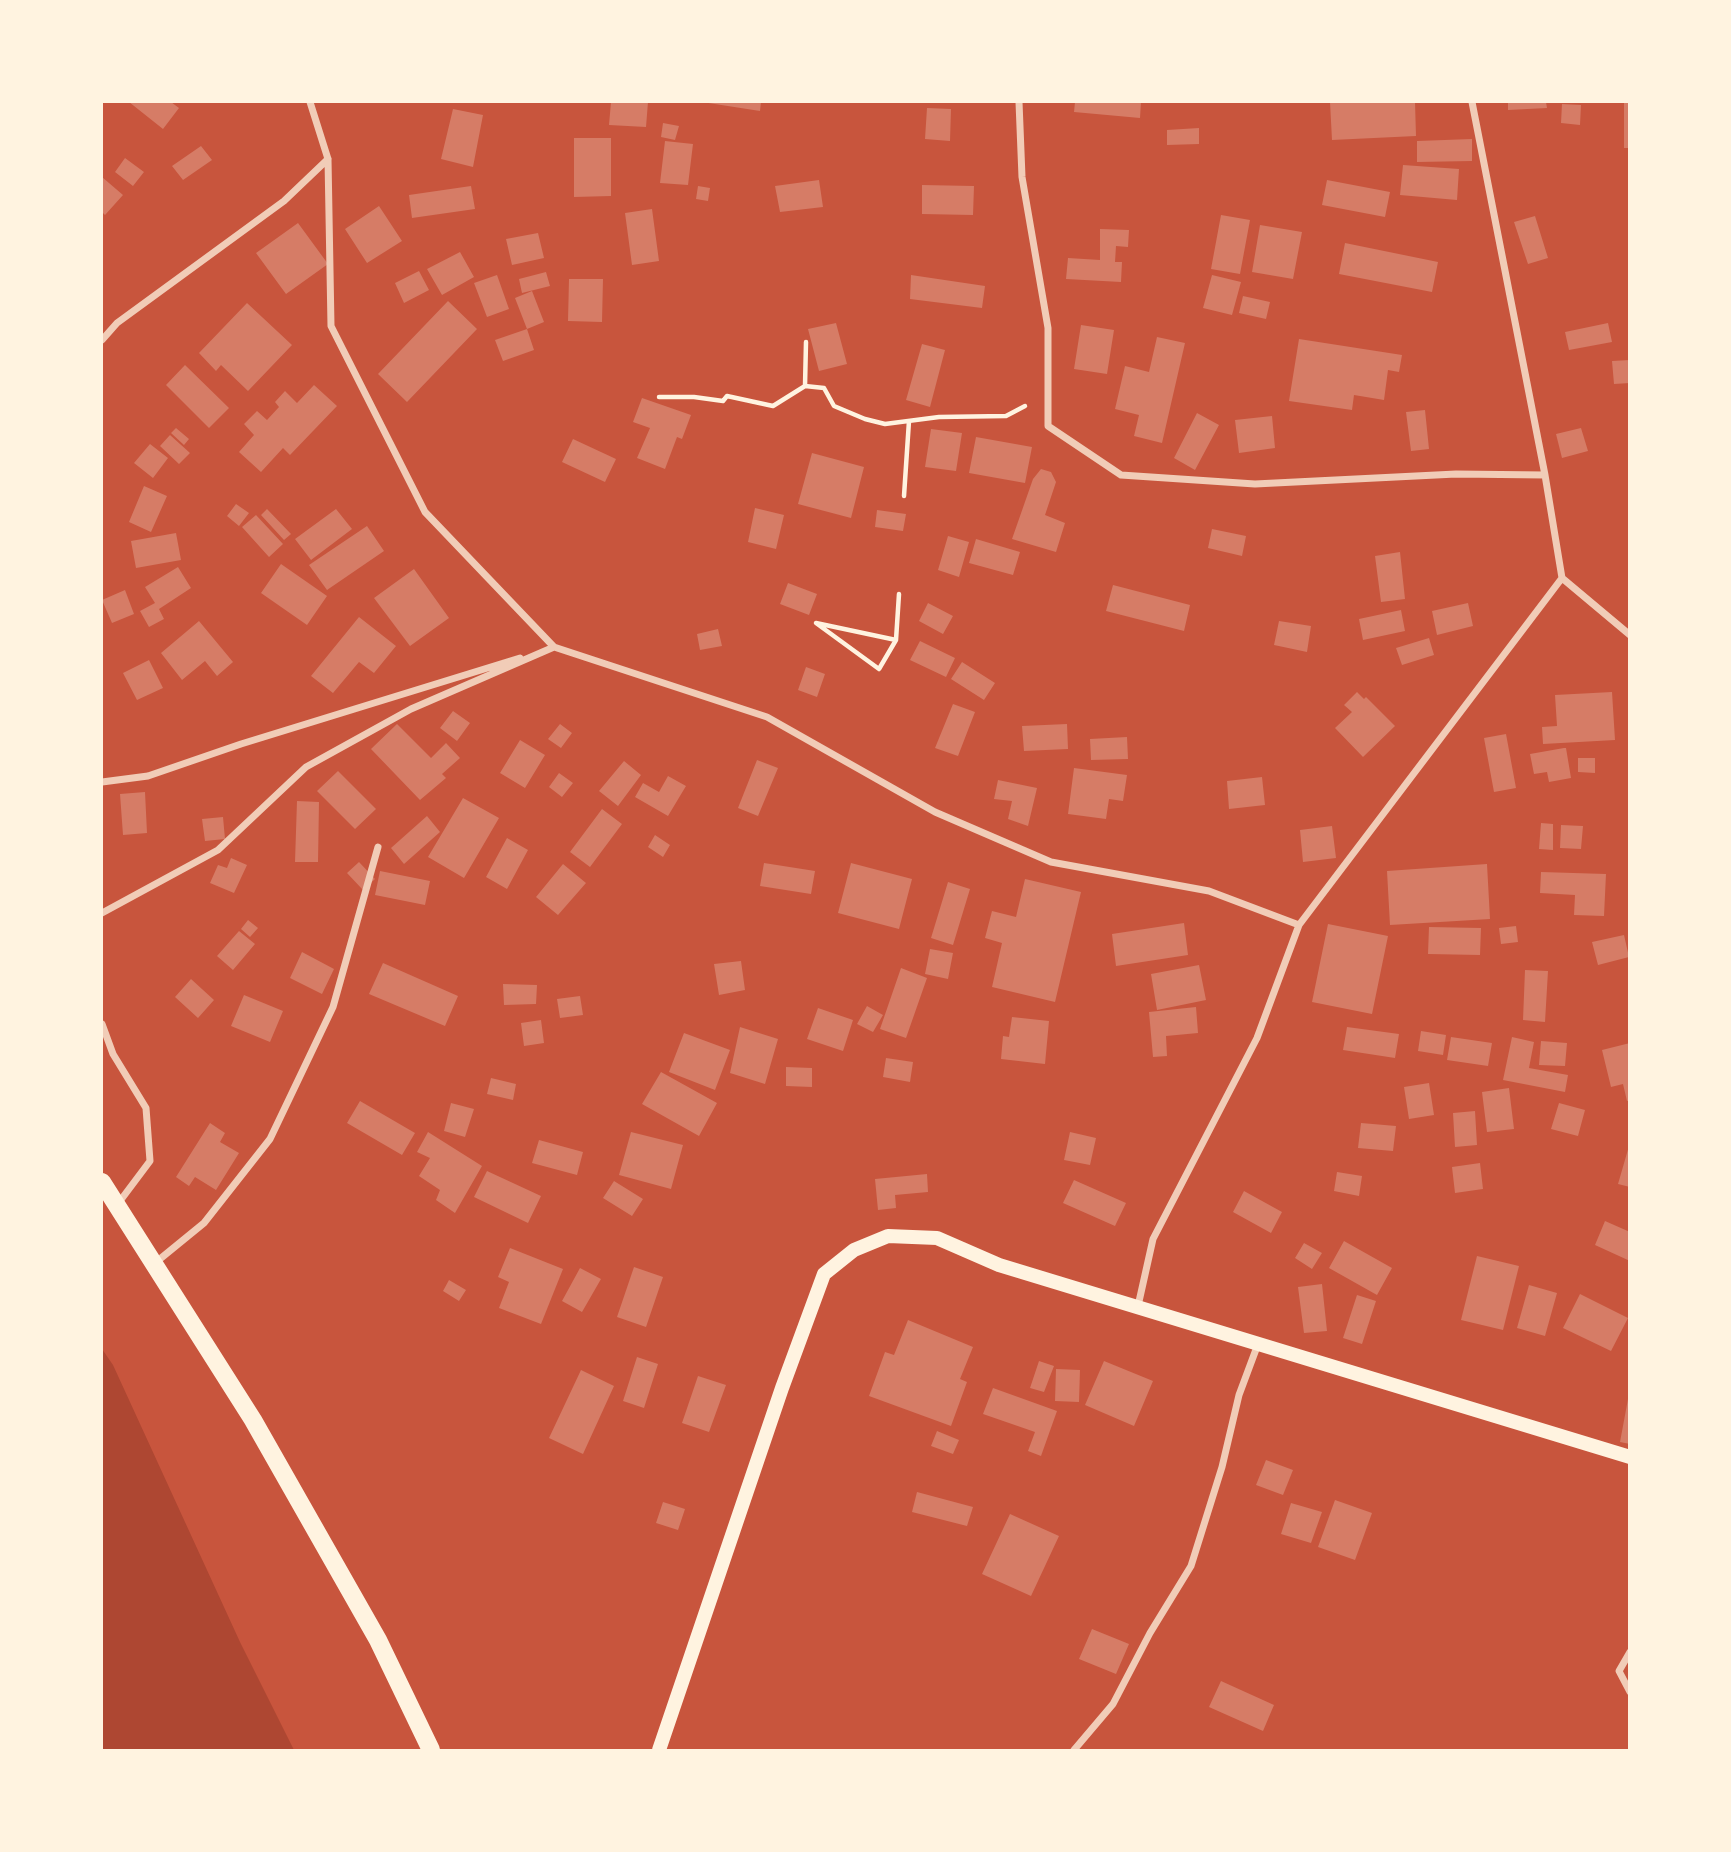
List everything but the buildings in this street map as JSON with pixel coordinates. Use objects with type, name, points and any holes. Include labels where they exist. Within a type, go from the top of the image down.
[{"type":"main road","points":[[102,1182],[253,1419],[377,1640],[430,1751]]},
{"type":"main road","points":[[659,1751],[782,1388],[824,1274],[854,1250],[888,1236],[937,1238],[999,1265],[1629,1457]]},
{"type":"street","points":[[310,102],[328,159],[331,327],[425,512],[554,647],[767,717],[935,812],[1051,862],[1209,891],[1299,925]]},
{"type":"street","points":[[1019,102],[1022,177],[1048,328],[1048,426],[1121,475],[1255,484],[1456,474],[1545,475]]},
{"type":"street","points":[[1472,102],[1545,475],[1562,578],[1629,635]]},
{"type":"street","points":[[102,340],[117,324],[284,201],[328,159]]},
{"type":"street","points":[[1138,1306],[1153,1239],[1257,1038],[1299,925],[1562,578]]},
{"type":"street","points":[[102,782],[148,776],[241,744],[554,647]]},
{"type":"street","points":[[102,913],[218,850],[306,767],[411,709],[554,647]]},
{"type":"street","points":[[154,1264],[204,1223],[270,1139],[333,1007],[378,847]]},
{"type":"street","points":[[102,1024],[113,1054],[146,1108],[150,1161],[116,1205]]},
{"type":"street","points":[[1074,1750],[1113,1704],[1150,1633],[1191,1566],[1222,1467],[1239,1395],[1258,1343]]},
{"type":"street","points":[[1629,1652],[1619,1671],[1629,1692]]},
{"type":"path","points":[[805,386],[806,342]]},
{"type":"path","points":[[659,397],[694,397],[723,401],[727,396],[773,406],[805,386],[824,388],[834,406],[885,424],[939,417],[1006,416],[1048,395]]},
{"type":"path","points":[[904,496],[909,422]]},
{"type":"path","points":[[896,640],[816,623],[879,669],[896,640],[900,594]]},
{"type":"shaded area","points":[[102,1349],[113,1365],[240,1642],[294,1750],[102,1750]]}]
